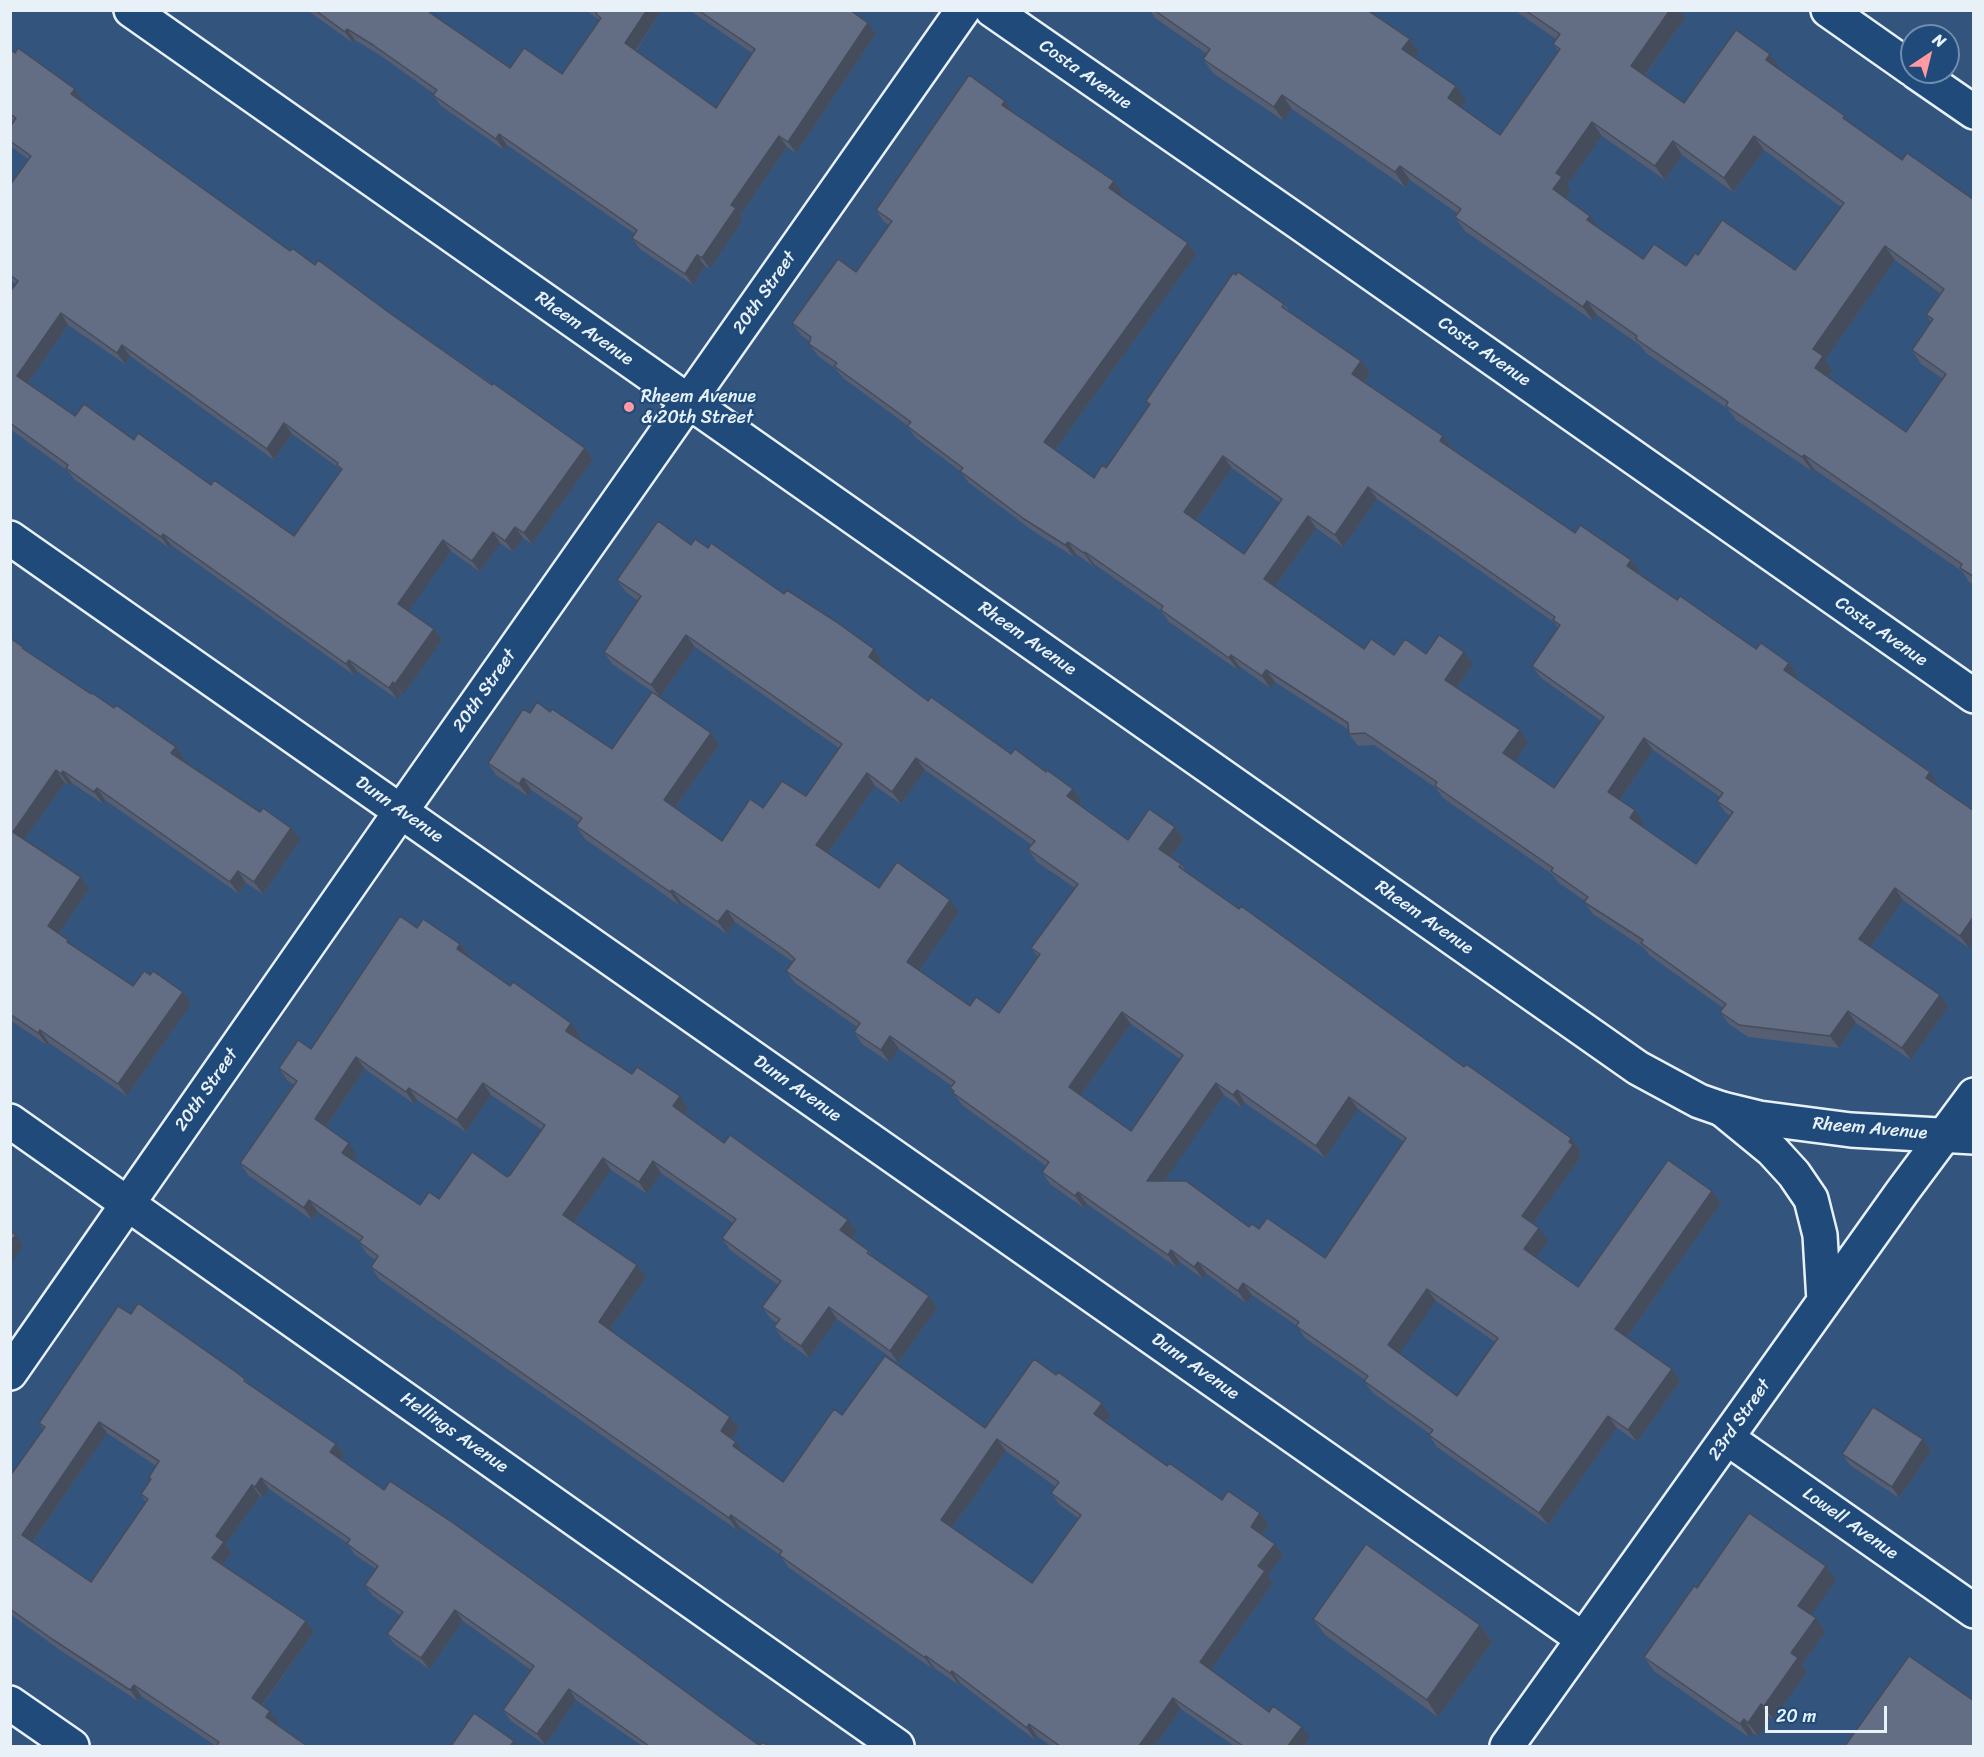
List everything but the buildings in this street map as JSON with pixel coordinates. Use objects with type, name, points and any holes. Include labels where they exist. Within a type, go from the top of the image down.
[{"type":"street","name":"Rheem Avenue","points":[[131,10],[1638,1068],[1699,1101],[1759,1118],[1851,1130],[1959,1136]]},
{"type":"street","name":"20th Street","points":[[10,1373],[963,10]]},
{"type":"street","name":"Costa Avenue","points":[[992,10],[1974,696]]},
{"type":"street","points":[[1828,10],[1900,61]]},
{"type":"street","points":[[1933,84],[1974,112]]},
{"type":"street","name":"Dunn Avenue","points":[[10,538],[1583,1639]]},
{"type":"street","name":"23rd Street","points":[[1507,1746],[1824,1301],[1959,1136],[1974,1095]]},
{"type":"street","points":[[1722,1109],[1772,1150],[1794,1174],[1811,1199],[1820,1236],[1824,1301]]},
{"type":"street","name":"Hellings Avenue","points":[[10,1121],[897,1746]]},
{"type":"street","name":"Lowell Avenue","points":[[1727,1438],[1974,1611]]},
{"type":"street","points":[[10,1702],[72,1746]]},
{"type":"place","name":"Rheem Avenue & 20th Street","points":[[629,407]]}]
